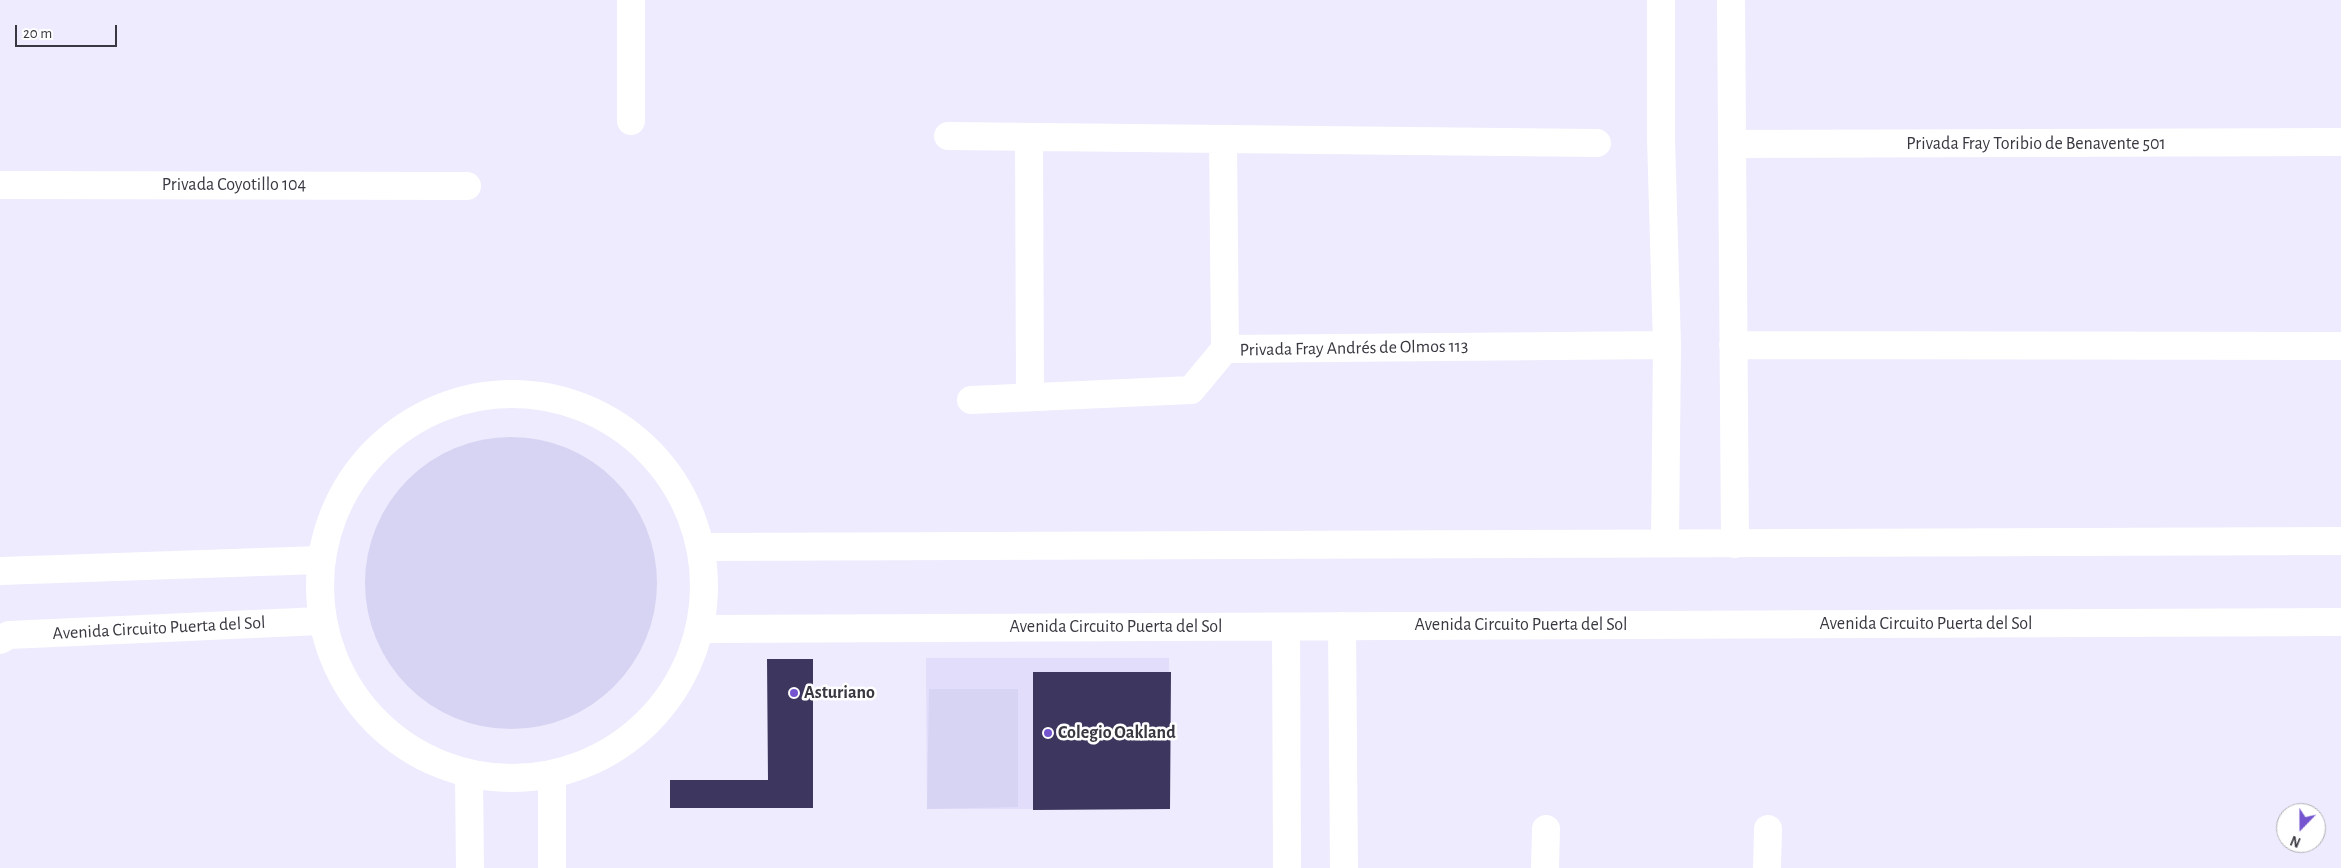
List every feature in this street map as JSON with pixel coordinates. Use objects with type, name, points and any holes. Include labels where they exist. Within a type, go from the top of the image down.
[{"type":"street","points":[[630,0],[631,121]]},
{"type":"street","points":[[1660,0],[1667,346],[1665,542]]},
{"type":"street","points":[[1731,0],[1736,544]]},
{"type":"street","points":[[948,136],[1597,143]]},
{"type":"street","points":[[1029,137],[1030,397]]},
{"type":"street","points":[[1223,139],[1225,349]]},
{"type":"street","name":"Privada Fray Toribio de Benavente 501","points":[[1732,144],[2341,142]]},
{"type":"street","name":"Privada Coyotillo 104","points":[[0,185],[467,186]]},
{"type":"street","points":[[1733,345],[2341,346]]},
{"type":"street","name":"Privada Fray Andrés de Olmos 113","points":[[971,400],[1190,390],[1225,349],[1667,346]]},
{"type":"street","points":[[535,394],[592,410],[621,429],[643,444],[681,490],[702,547],[702,629],[682,681],[648,725],[604,758],[552,776],[469,775],[422,758],[380,728],[347,689],[320,621],[319,560],[336,502],[370,453],[418,416],[474,396],[535,394]]},
{"type":"street","points":[[702,547],[2341,541]]},
{"type":"street","points":[[0,571],[319,560]]},
{"type":"street","name":"Avenida Circuito Puerta del Sol","points":[[0,640],[9,635],[320,621]]},
{"type":"street","name":"Avenida Circuito Puerta del Sol","points":[[702,629],[2341,622]]},
{"type":"street","points":[[1286,626],[1287,868]]},
{"type":"street","points":[[1342,626],[1344,868]]},
{"type":"street","points":[[469,775],[470,868]]},
{"type":"street","points":[[552,776],[552,868]]},
{"type":"street","points":[[1545,868],[1546,829]]},
{"type":"street","points":[[1768,829],[1768,868]]},
{"type":"shaded area","points":[[511,437],[553,443],[580,454],[604,470],[624,490],[640,514],[651,541],[657,583],[651,625],[640,652],[624,676],[604,696],[580,712],[553,723],[511,729],[469,723],[442,712],[418,696],[398,676],[382,652],[371,625],[365,583],[371,541],[382,514],[398,490],[418,470],[442,454],[469,443]]},
{"type":"shaded area","name":"Colegio Oakland","points":[[926,658],[1169,658],[1170,809],[927,809]]},
{"type":"shaded area","points":[[929,689],[1018,689],[1018,807],[927,809]]},
{"type":"building","points":[[767,659],[813,659],[813,808],[670,808],[670,780],[768,780]]},
{"type":"building","points":[[1033,672],[1171,672],[1170,809],[1033,810]]},
{"type":"place","name":"Asturiano","points":[[794,693]]},
{"type":"place","name":"Colegio Oakland","points":[[1048,733]]}]
